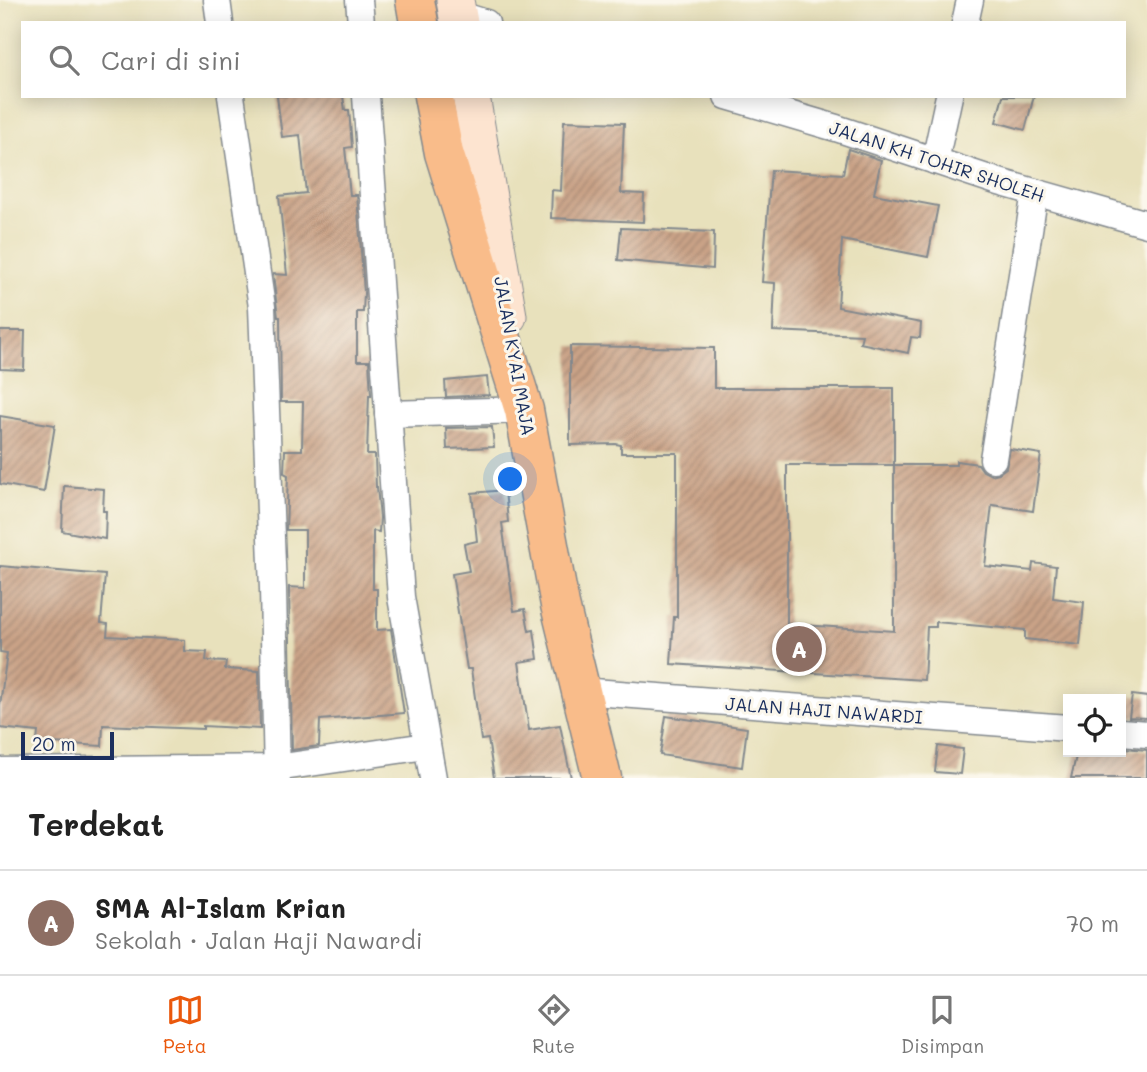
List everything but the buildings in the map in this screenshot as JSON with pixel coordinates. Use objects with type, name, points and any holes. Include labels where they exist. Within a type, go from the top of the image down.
[{"type":"main road","points":[[433,98],[444,153],[516,411]]},
{"type":"main road","name":"JALAN KYAI MAJA","points":[[516,411],[602,778]]},
{"type":"street","points":[[217,0],[220,21]]},
{"type":"street","points":[[359,0],[360,21]]},
{"type":"street","points":[[965,21],[970,0]]},
{"type":"street","points":[[231,98],[262,307],[277,773]]},
{"type":"street","points":[[366,98],[398,414],[401,597],[433,778]]},
{"type":"street","name":"JALAN KYAI MAJA","points":[[471,98],[516,411]]},
{"type":"street","name":"JALAN KH TOHIR SHOLEH","points":[[733,98],[1147,224]]},
{"type":"street","points":[[935,161],[949,98]]},
{"type":"street","points":[[993,459],[1035,192]]},
{"type":"street","points":[[398,414],[516,411]]},
{"type":"street","name":"JALAN HAJI NAWARDI","points":[[580,691],[1063,728]]},
{"type":"street","points":[[1126,732],[1147,734]]},
{"type":"street","points":[[0,771],[277,773],[426,746]]},
{"type":"place","name":"SMA Al-Islam Krian","points":[[799,649]]}]
